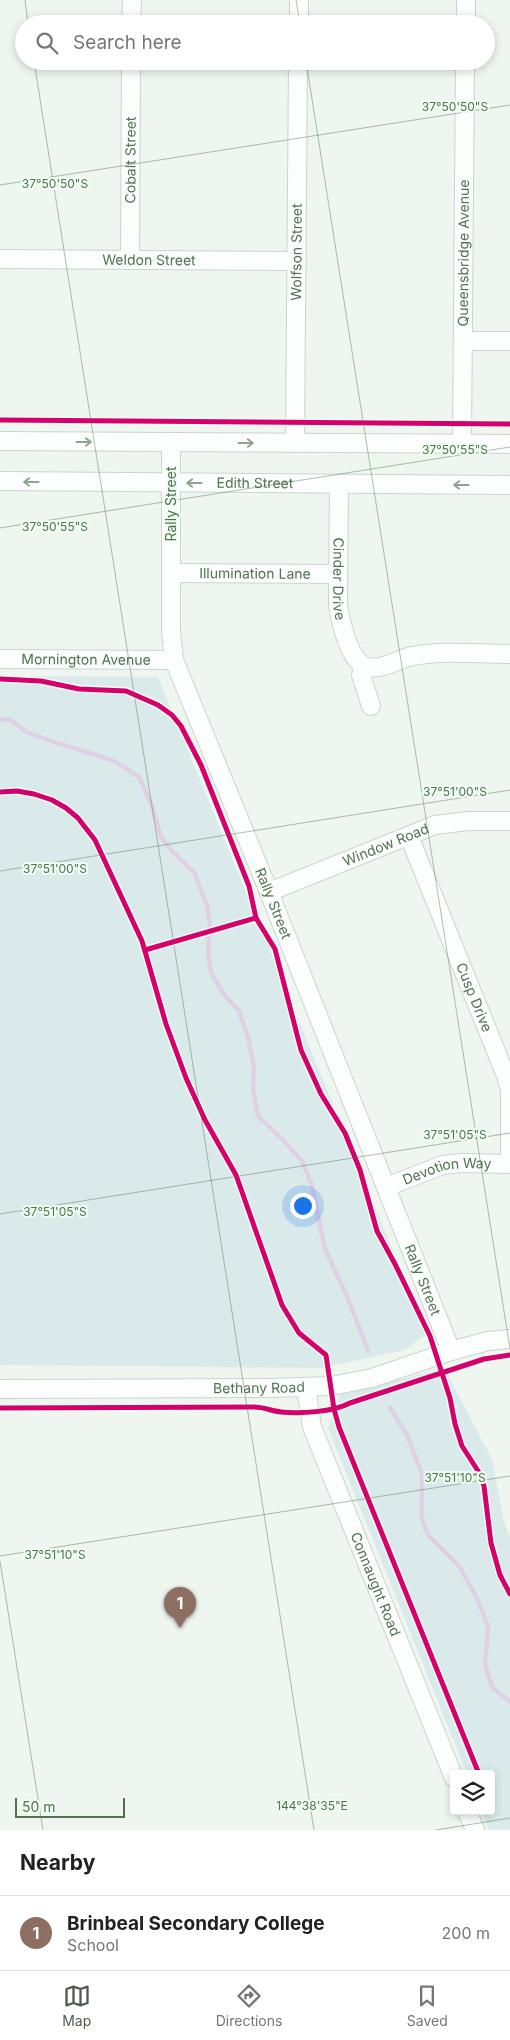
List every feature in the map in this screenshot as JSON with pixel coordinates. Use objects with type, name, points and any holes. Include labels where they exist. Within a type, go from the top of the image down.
[{"type":"street","points":[[131,15],[132,0]]},
{"type":"street","points":[[298,15],[299,0]]},
{"type":"street","points":[[466,0],[466,15]]},
{"type":"street","name":"Cobalt Street","points":[[130,260],[131,70]]},
{"type":"street","name":"Wolfson Street","points":[[295,443],[298,70]]},
{"type":"street","name":"Queensbridge Avenue","points":[[462,444],[465,70]]},
{"type":"street","name":"Weldon Street","points":[[0,259],[297,261]]},
{"type":"street","points":[[463,341],[510,341]]},
{"type":"street","points":[[0,441],[510,444]]},
{"type":"street","name":"Rally Street","points":[[171,442],[170,631],[174,660],[451,1351]]},
{"type":"street","name":"Edith Street","points":[[0,482],[510,485]]},
{"type":"street","name":"Cinder Drive","points":[[339,484],[338,574],[340,621],[354,656],[364,666]]},
{"type":"street","name":"Illumination Lane","points":[[171,573],[338,574]]},
{"type":"street","points":[[371,706],[361,675],[364,666],[382,666],[412,656],[429,654],[510,654]]},
{"type":"street","name":"Mornington Avenue","points":[[0,659],[174,660]]},
{"type":"street","name":"Window Road","points":[[268,892],[435,825],[452,822],[510,821]]},
{"type":"street","name":"Cusp Drive","points":[[409,836],[508,1076],[510,1090],[510,1164]]},
{"type":"street","name":"Devotion Way","points":[[386,1186],[443,1165],[510,1164]]},
{"type":"street","name":"Bethany Road","points":[[0,1389],[306,1387],[352,1383],[408,1367],[451,1351],[488,1341],[510,1338]]},
{"type":"street","name":"Connaught Road","points":[[306,1387],[312,1426],[451,1770]]},
{"type":"street","points":[[469,1815],[475,1830]]},
{"type":"shaded area","points":[[0,676],[158,677],[427,1334],[404,1350],[323,1368],[0,1365]]},
{"type":"shaded area","points":[[444,1368],[492,1459],[504,1522],[510,1538],[510,1830],[489,1830],[483,1815],[495,1815],[495,1770],[465,1770],[328,1428],[340,1395]]},
{"type":"waterway","points":[[0,719],[11,720],[26,732],[112,760],[139,777],[152,806],[161,837],[195,874],[207,906],[210,923],[208,953],[211,973],[226,997],[239,1011],[248,1037],[254,1067],[253,1090],[258,1116],[302,1161],[311,1183],[325,1249],[346,1294],[368,1350]]},
{"type":"waterway","points":[[390,1408],[407,1435],[422,1474],[422,1519],[428,1535],[459,1566],[476,1596],[488,1626],[485,1664],[492,1687],[510,1702]]},
{"type":"cycle path","points":[[0,420],[510,424]]},
{"type":"cycle path","points":[[0,679],[41,681],[79,689],[126,691],[158,705],[172,715],[181,726],[201,765],[249,886],[256,918],[275,949],[301,1050],[321,1094],[345,1133],[360,1170],[377,1231],[430,1336],[450,1398],[462,1446],[480,1474],[484,1486],[491,1543],[500,1575],[510,1594]]},
{"type":"cycle path","points":[[0,792],[17,791],[52,800],[78,818],[95,840],[142,941],[166,1024],[186,1078],[205,1120],[236,1175],[282,1305],[299,1333],[326,1355],[334,1409],[339,1427],[477,1770]]},
{"type":"cycle path","points":[[145,950],[256,918]]},
{"type":"cycle path","points":[[0,1408],[254,1407],[281,1412],[316,1412],[343,1406],[484,1359],[510,1355]]},
{"type":"place","name":"Brinbeal Secondary College","points":[[180,1628]]}]
